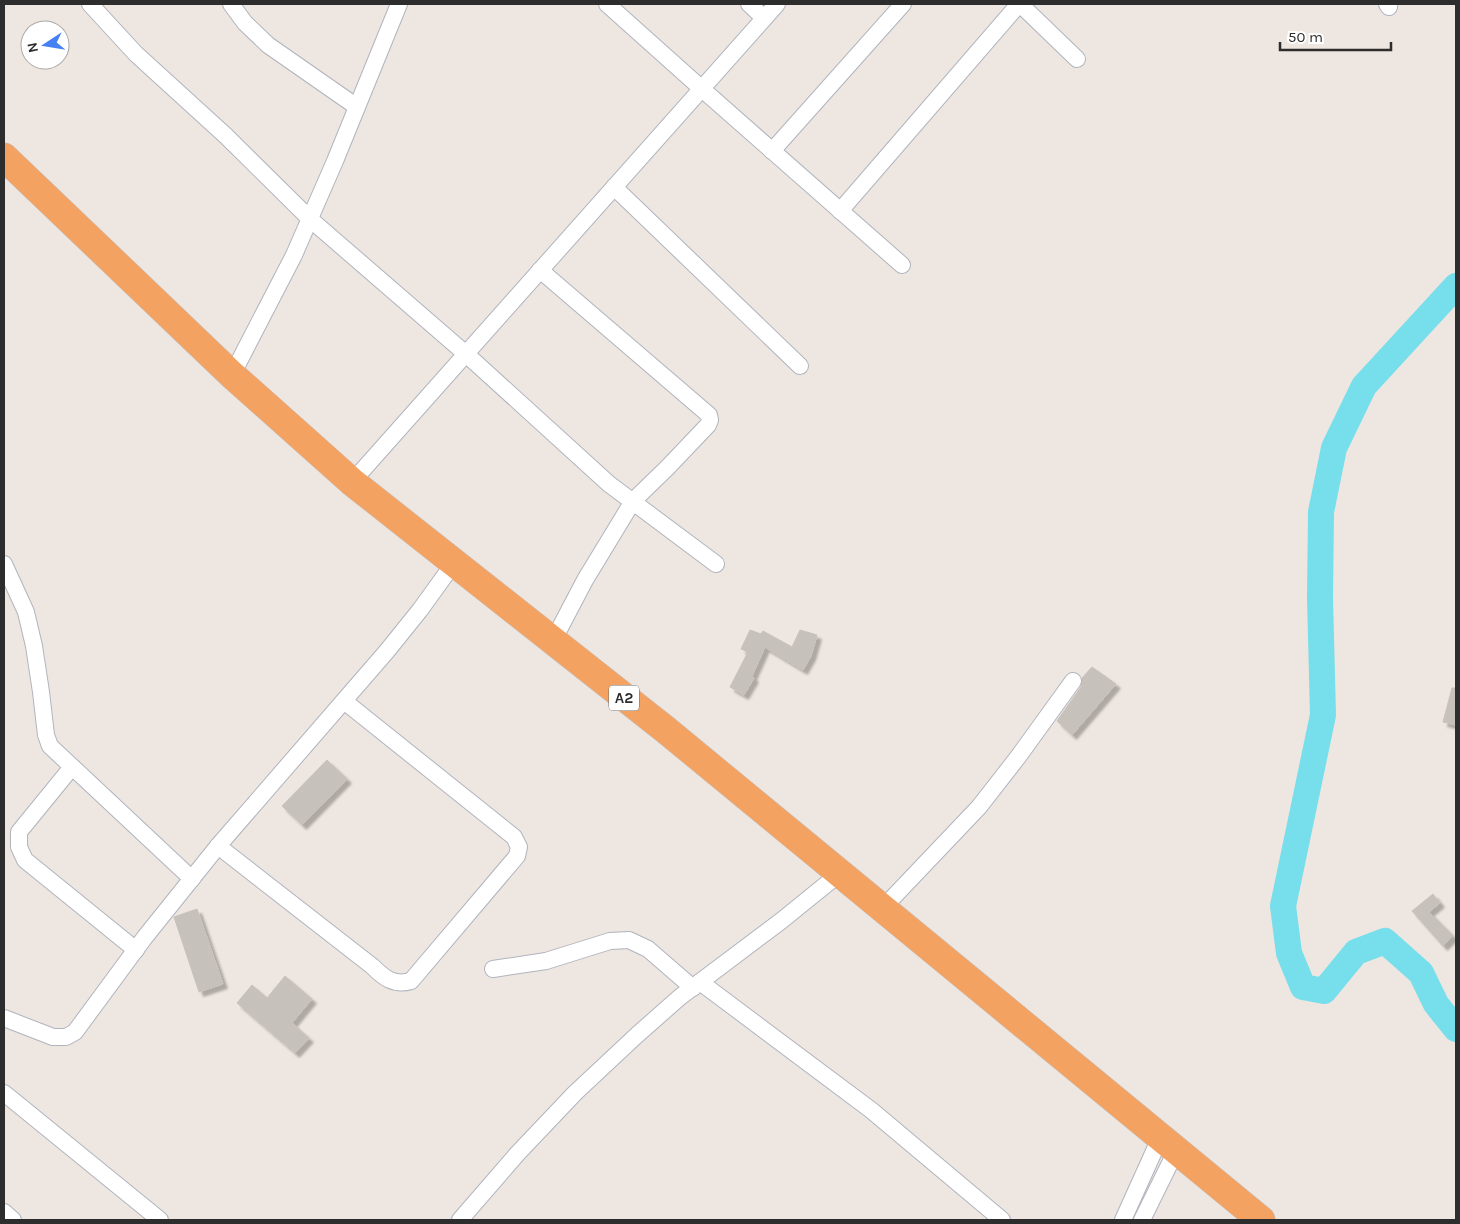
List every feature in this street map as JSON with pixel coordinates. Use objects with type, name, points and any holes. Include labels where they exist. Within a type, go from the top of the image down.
[{"type":"highway","name":"A2","points":[[4,157],[232,375],[352,482],[666,730],[882,910],[1261,1220]]},
{"type":"street","points":[[90,4],[136,54],[226,136],[310,219],[466,354],[609,484],[716,564]]},
{"type":"street","points":[[231,4],[245,23],[268,45],[357,107]]},
{"type":"street","points":[[232,375],[294,255],[399,4]]},
{"type":"street","points":[[607,4],[902,265]]},
{"type":"street","points":[[749,4],[764,18]]},
{"type":"street","points":[[352,482],[776,4]]},
{"type":"street","points":[[772,151],[903,4]]},
{"type":"street","points":[[840,211],[1019,4],[1076,59]]},
{"type":"street","points":[[614,187],[800,366]]},
{"type":"street","points":[[540,270],[709,415],[710,420],[708,425],[633,501],[585,580],[553,641]]},
{"type":"street","points":[[4,1018],[53,1037],[66,1037],[75,1032],[136,950],[218,846],[420,610],[454,563]]},
{"type":"street","points":[[4,564],[26,612],[38,673],[46,735],[50,746],[192,879]]},
{"type":"street","points":[[882,910],[979,807],[1073,681]]},
{"type":"street","points":[[218,846],[372,966],[382,976],[391,981],[402,983],[411,981],[517,856],[520,847],[514,837],[344,701]]},
{"type":"street","points":[[72,767],[19,832],[19,847],[25,860],[136,950]]},
{"type":"street","points":[[460,1220],[518,1153],[575,1093],[696,985],[781,921],[839,874]]},
{"type":"street","points":[[493,969],[546,961],[610,941],[629,940],[648,949],[871,1110],[1002,1220]]},
{"type":"street","points":[[4,1093],[160,1220]]},
{"type":"street","points":[[1123,1220],[1168,1144]]},
{"type":"street","points":[[1142,1220],[1168,1144]]},
{"type":"street","points":[[4,1212],[13,1220]]},
{"type":"building","points":[[750,630],[761,634],[763,631],[792,647],[800,630],[817,635],[811,656],[803,670],[765,647],[752,676],[754,678],[744,695],[730,687],[748,652],[741,649]]},
{"type":"building","points":[[1092,667],[1116,684],[1072,735],[1057,721],[1081,687],[1082,678]]},
{"type":"building","points":[[1452,688],[1456,688],[1456,725],[1443,722]]},
{"type":"building","points":[[327,760],[347,779],[302,825],[282,806]]},
{"type":"building","points":[[1433,894],[1440,903],[1429,912],[1453,936],[1443,946],[1412,911]]},
{"type":"building","points":[[197,909],[223,984],[199,992],[174,917]]},
{"type":"building","points":[[285,976],[312,999],[292,1023],[309,1038],[295,1053],[237,1003],[252,985],[267,998]]},
{"type":"waterway","points":[[1456,286],[1364,386],[1334,448],[1321,512],[1320,598],[1323,715],[1283,906],[1289,953],[1303,987],[1324,991],[1356,952],[1385,941],[1421,973],[1436,1004],[1456,1029]]}]
